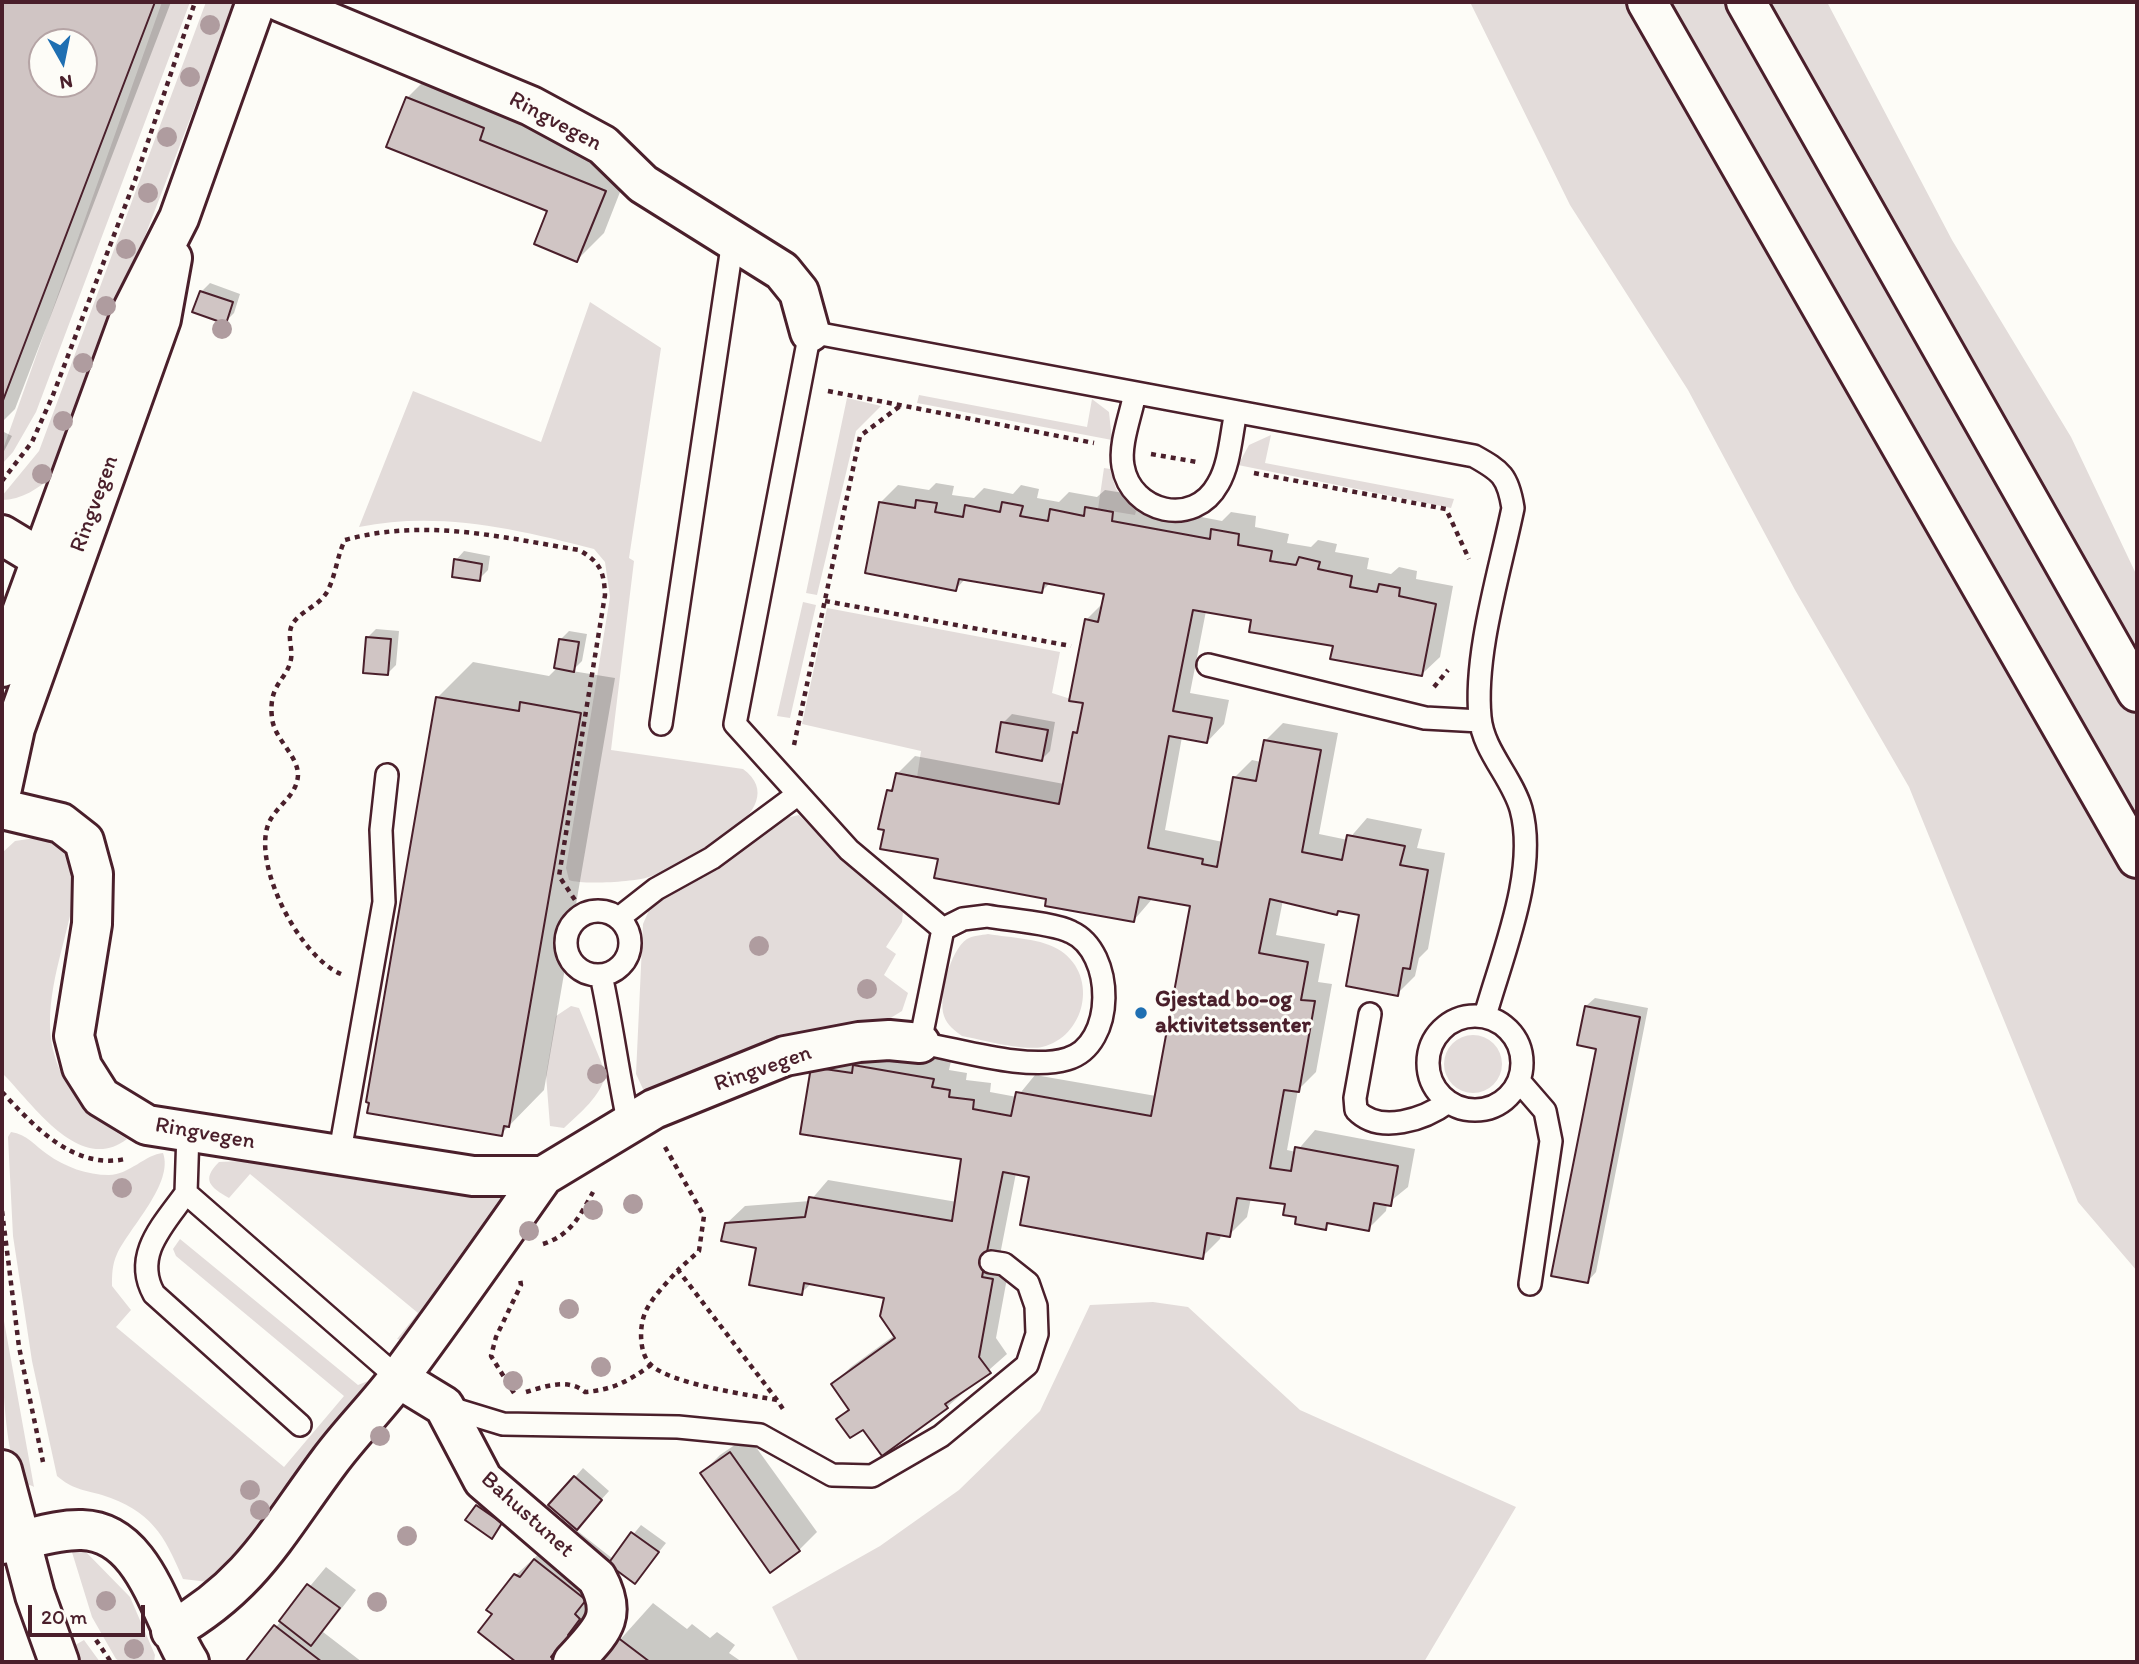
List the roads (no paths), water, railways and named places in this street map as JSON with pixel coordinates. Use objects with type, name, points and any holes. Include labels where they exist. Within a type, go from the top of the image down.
[{"type":"main road","name":"Ringvegen","points":[[2,667],[132,311],[179,218],[256,2]]},
{"type":"main road","name":"Ringvegen","points":[[281,2],[531,106],[603,145],[643,184],[782,271],[799,292],[810,332]]},
{"type":"main road","points":[[1647,2],[2137,858]]},
{"type":"main road","points":[[1746,2],[2137,692]]},
{"type":"main road","name":"Ringvegen","points":[[2,788],[15,728],[161,319],[179,218]]},
{"type":"main road","points":[[2,535],[40,558]]},
{"type":"main road","name":"Ringvegen","points":[[2,810],[61,823],[84,841],[93,874],[92,924],[74,1036],[82,1067],[101,1097],[147,1125],[473,1176],[543,1176],[646,1128],[785,1056],[859,1042],[889,1040],[920,1043]]},
{"type":"main road","name":"Ringvegen","points":[[180,1647],[205,1612],[234,1588],[277,1538],[330,1461],[398,1378],[543,1176]]},
{"type":"main road","points":[[398,1378],[444,1406]]},
{"type":"main road","name":"Bahustunet","points":[[444,1406],[483,1480],[597,1578],[607,1597],[609,1613],[594,1639],[573,1662]]},
{"type":"main road","points":[[2,1470],[11,1543],[60,1662]]},
{"type":"main road","points":[[11,1543],[82,1530],[105,1534],[143,1568],[180,1647]]},
{"type":"lane","points":[[661,724],[733,240]]},
{"type":"lane","points":[[943,929],[892,889],[791,789],[735,724],[810,332],[1474,456],[1496,468],[1509,484],[1513,508],[1480,670],[1480,721],[1488,744],[1521,808],[1527,843],[1522,884],[1485,1016]]},
{"type":"lane","points":[[1135,393],[1122,463],[1126,479],[1135,494],[1148,505],[1164,510],[1181,511],[1196,506],[1215,490],[1224,467],[1236,412]]},
{"type":"lane","points":[[1208,665],[1424,718],[1480,721]]},
{"type":"lane","points":[[339,1157],[384,902],[381,830],[387,775]]},
{"type":"lane","points":[[619,918],[656,889],[712,858],[791,789]]},
{"type":"lane","points":[[597,911],[619,918],[630,939],[629,952],[623,963],[613,971],[601,975],[577,967],[569,957],[569,932],[575,921],[597,911]]},
{"type":"lane","points":[[987,916],[1072,932],[1090,948],[1105,990],[1102,1021],[1090,1046],[1070,1059],[1041,1064],[920,1043],[943,929],[963,919],[987,916]]},
{"type":"lane","points":[[601,975],[618,1056],[620,1081],[646,1128]]},
{"type":"lane","points":[[1370,1014],[1355,1098],[1356,1110],[1363,1118],[1391,1122],[1416,1121],[1448,1102]]},
{"type":"lane","points":[[1468,1016],[1485,1016],[1501,1022],[1513,1033],[1521,1049],[1523,1065],[1519,1081],[1510,1095],[1496,1105],[1480,1110],[1463,1108],[1448,1102],[1436,1089],[1429,1074],[1428,1057],[1432,1043],[1452,1021],[1468,1016]]},
{"type":"lane","points":[[1519,1081],[1545,1111],[1551,1141],[1530,1284]]},
{"type":"lane","points":[[188,1132],[186,1194],[157,1233],[147,1254],[146,1280],[154,1293],[300,1425]]},
{"type":"lane","points":[[186,1194],[398,1378]]},
{"type":"lane","points":[[444,1406],[503,1424],[678,1427],[760,1435],[832,1475],[872,1476],[941,1436],[1027,1365],[1037,1334],[1036,1306],[1028,1283],[1004,1264],[991,1262]]},
{"type":"place","name":"Gjestad bo-og aktivitetssenter","points":[[1141,1013]]}]
